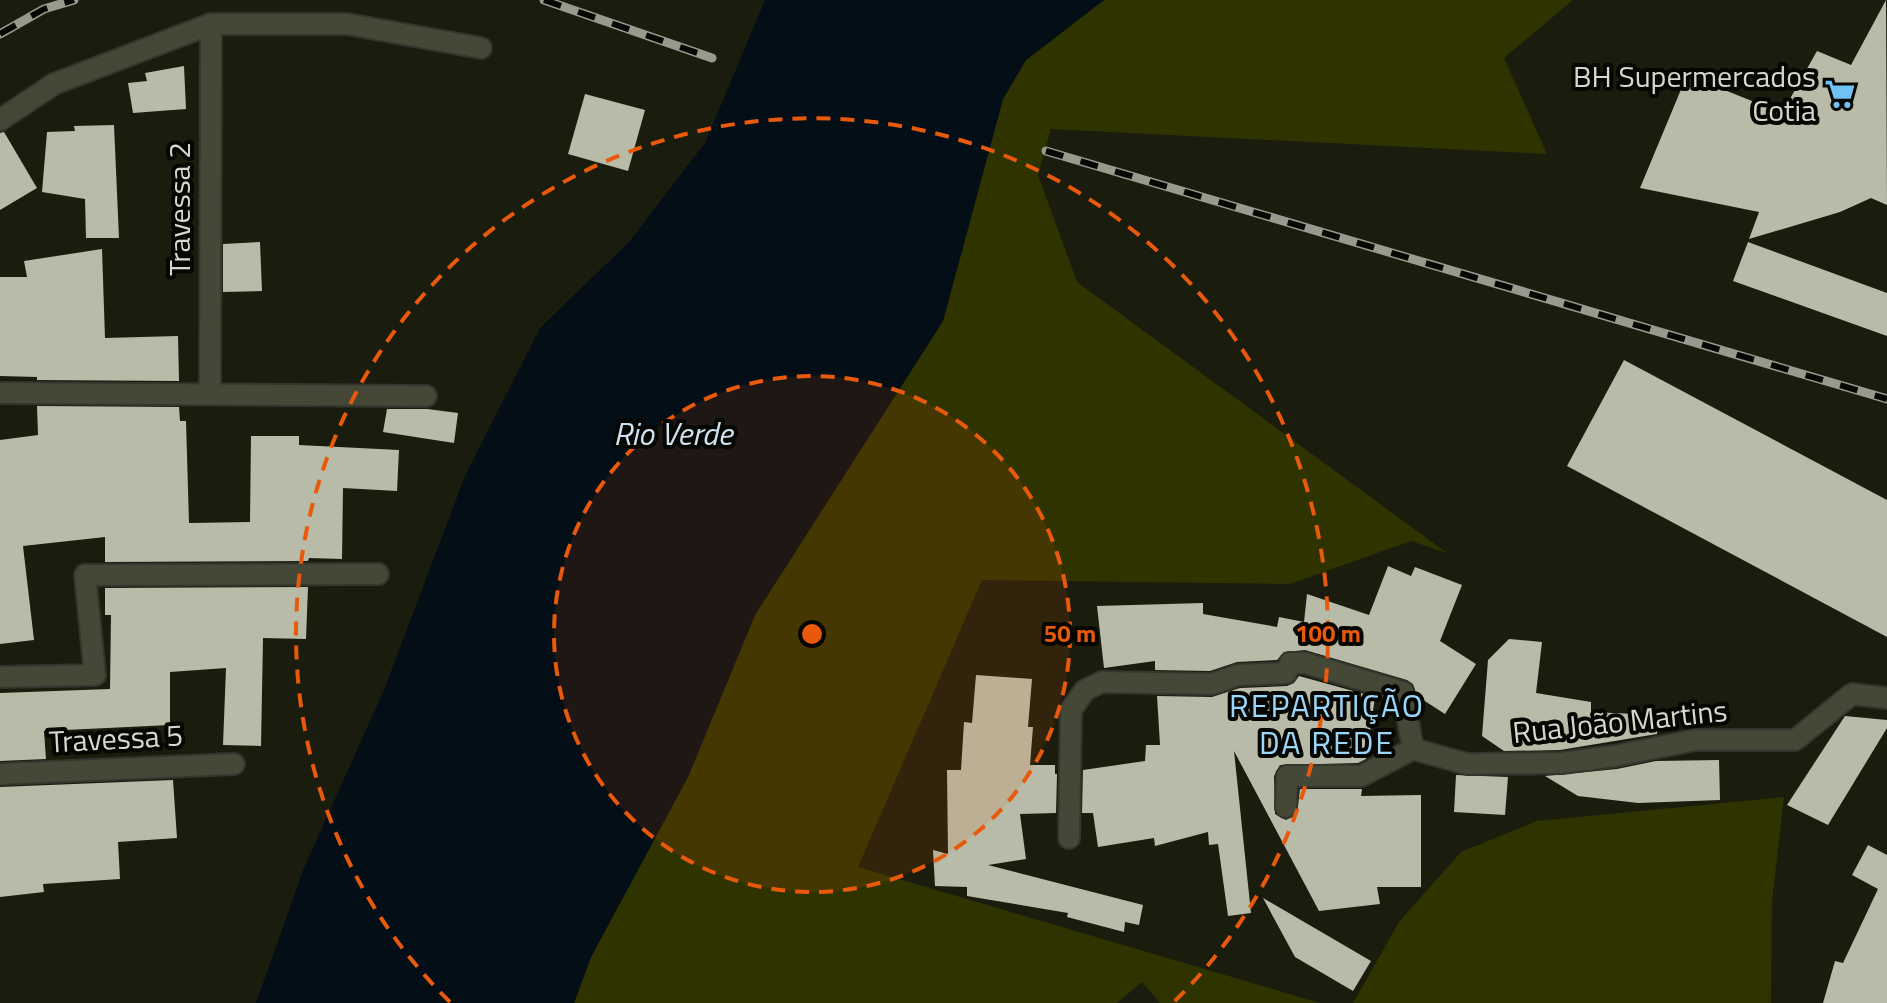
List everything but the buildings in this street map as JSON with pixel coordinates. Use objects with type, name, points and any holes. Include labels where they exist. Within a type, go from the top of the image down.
[{"type":"street","points":[[0,120],[54,84],[211,24],[347,24],[481,48]]},
{"type":"street","name":"Travessa 2","points":[[210,394],[211,24]]},
{"type":"street","points":[[0,393],[426,396]]},
{"type":"street","points":[[0,677],[95,675],[85,575],[378,574]]},
{"type":"street","points":[[1069,838],[1071,710],[1085,690],[1102,682],[1212,684],[1238,675],[1286,673],[1290,663],[1305,663],[1403,692],[1413,749],[1361,776],[1287,776],[1286,807]]},
{"type":"street","name":"Rua João Martins","points":[[1413,749],[1467,764],[1561,763],[1695,740],[1795,740],[1852,694],[1887,698]]},
{"type":"street","name":"Travessa 5","points":[[0,774],[234,764]]},
{"type":"green space","points":[[1104,0],[1573,0],[1504,58],[1547,154],[1051,129],[1038,175],[1077,282],[1447,553],[1411,541],[1290,584],[982,580],[858,867],[1320,1003],[1160,1003],[1142,982],[1117,1003],[574,1003],[591,957],[688,777],[755,615],[943,321],[1003,99],[1026,60]]},
{"type":"green space","points":[[1784,797],[1772,901],[1771,1003],[1353,1003],[1399,922],[1461,852],[1537,821]]},
{"type":"water","name":"Rio Verde","points":[[765,0],[1104,0],[1026,60],[1003,99],[943,321],[755,615],[688,777],[591,957],[574,1003],[256,1003],[304,868],[384,690],[465,476],[540,328],[629,242],[705,143]]},
{"type":"railway","points":[[0,34],[44,9],[74,0]]},
{"type":"railway","points":[[544,0],[712,58]]},
{"type":"railway","points":[[1046,151],[1887,399]]},
{"type":"place","name":"BH Supermercados Cotia","points":[[1840,94]]},
{"type":"district","name":"REPARTIÇÃO DA REDE","points":[[1327,724]]}]
